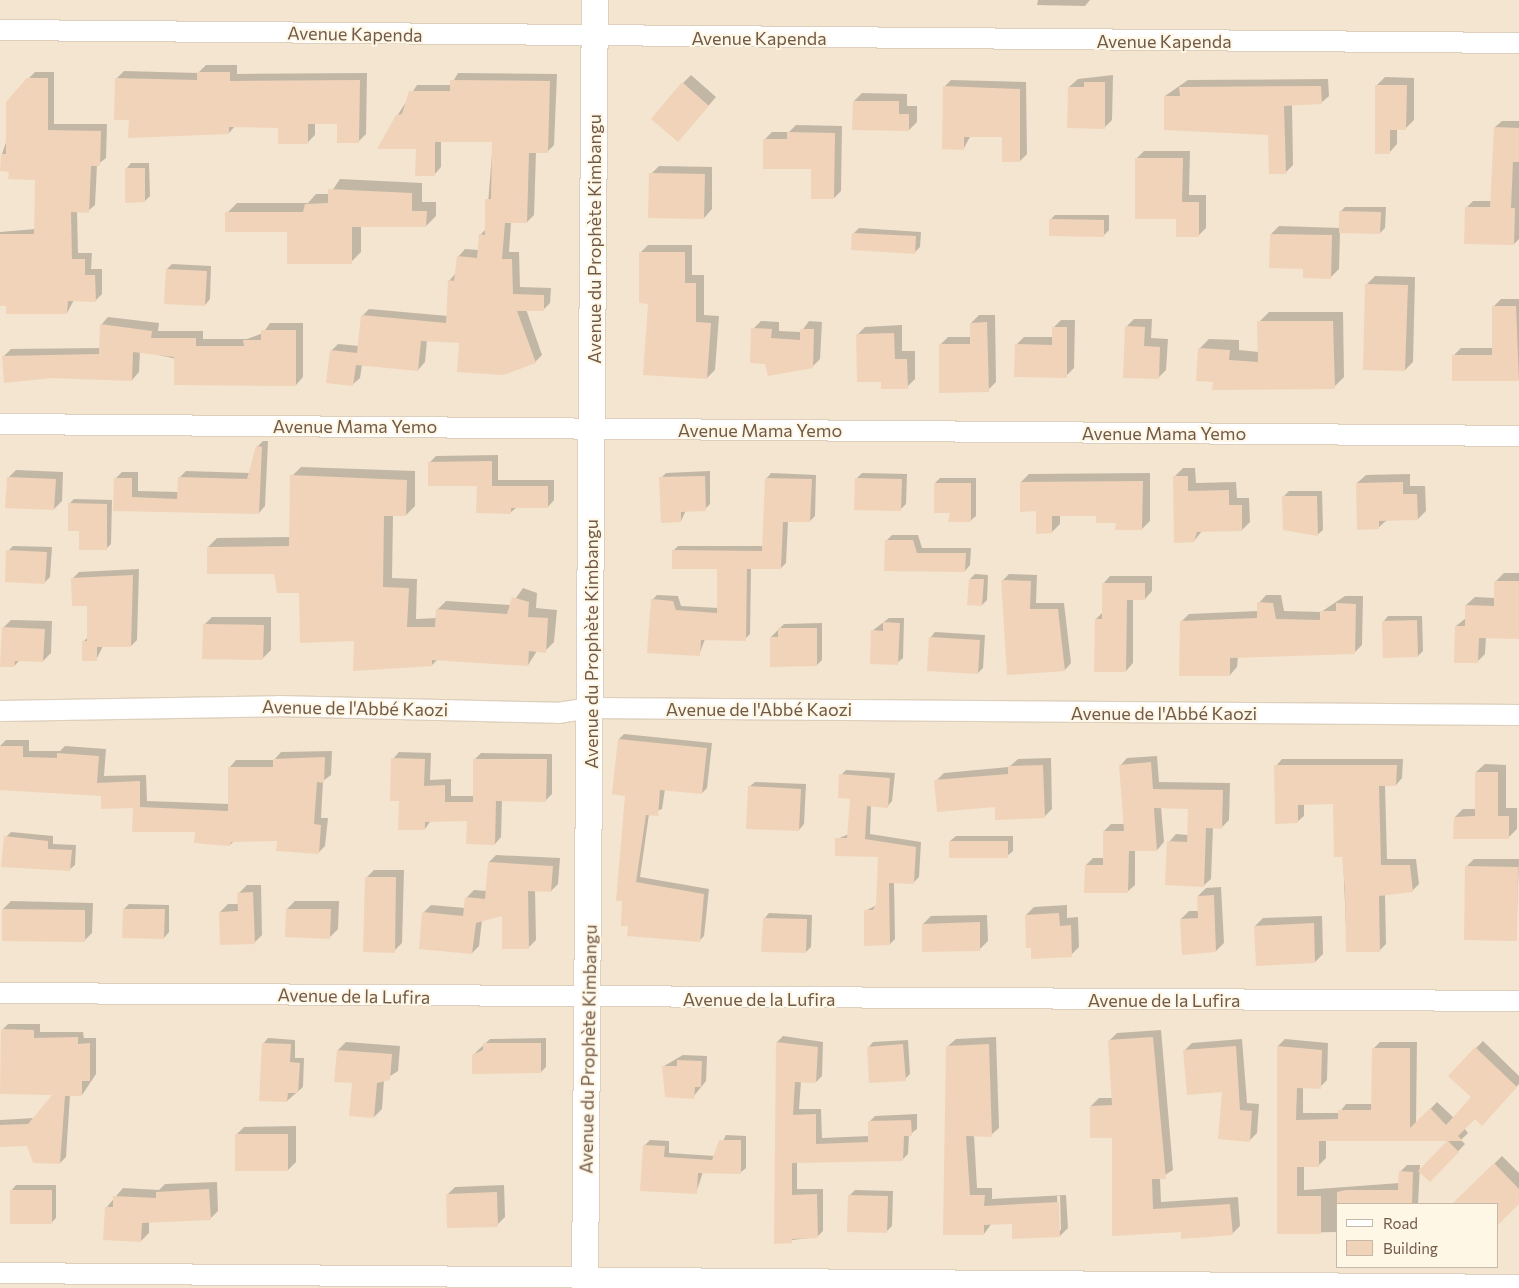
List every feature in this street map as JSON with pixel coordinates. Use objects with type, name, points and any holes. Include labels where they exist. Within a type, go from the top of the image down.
[{"type":"street","name":"Avenue du Prophète Kimbangu","points":[[585,1283],[590,998],[595,0]]},
{"type":"street","name":"Avenue Kapenda","points":[[0,30],[595,38],[1519,42]]},
{"type":"street","name":"Avenue Mama Yemo","points":[[0,424],[1519,436]]},
{"type":"street","name":"Avenue de l'Abbé Kaozi","points":[[0,712],[278,706],[558,713],[591,708],[1519,715]]},
{"type":"street","name":"Avenue de la Lufira","points":[[0,993],[590,998],[1519,1001]]},
{"type":"street","points":[[0,1272],[585,1283],[1519,1285]]},
{"type":"shaded area","points":[[0,0],[1519,0],[1519,1288],[0,1288]]},
{"type":"building","points":[[197,72],[230,72],[230,81],[360,80],[359,143],[337,143],[337,124],[308,124],[308,144],[278,144],[278,128],[229,127],[229,134],[128,138],[129,120],[114,120],[115,78],[197,80]]},
{"type":"building","points":[[27,78],[48,78],[48,130],[101,131],[100,166],[91,166],[89,213],[71,212],[72,259],[85,259],[85,275],[95,275],[96,302],[68,301],[67,314],[6,314],[6,306],[0,306],[0,234],[34,234],[35,180],[8,179],[9,172],[0,171],[1,154],[6,154],[6,102]]},
{"type":"building","points":[[450,80],[550,81],[548,153],[529,153],[527,223],[505,223],[502,259],[512,259],[513,294],[544,295],[544,311],[517,311],[536,363],[503,375],[457,372],[459,343],[421,341],[418,371],[356,365],[353,386],[326,383],[330,350],[357,353],[361,315],[446,323],[448,280],[454,281],[457,256],[477,258],[479,234],[485,235],[485,199],[491,199],[492,142],[435,142],[435,176],[415,176],[416,149],[377,149],[396,115],[402,114],[409,91],[450,91]]},
{"type":"building","points":[[682,82],[709,106],[678,142],[651,119]]},
{"type":"building","points":[[1084,82],[1105,82],[1105,129],[1067,128],[1068,87],[1084,87]]},
{"type":"building","points":[[1375,85],[1407,85],[1406,130],[1390,130],[1390,154],[1375,154]]},
{"type":"building","points":[[943,86],[1020,89],[1020,162],[1002,162],[1002,137],[964,137],[964,150],[942,149]]},
{"type":"building","points":[[1321,86],[1322,104],[1284,106],[1286,174],[1269,174],[1268,135],[1164,130],[1164,96],[1180,96],[1179,87]]},
{"type":"building","points":[[853,101],[899,101],[899,114],[909,114],[909,131],[852,130]]},
{"type":"building","points":[[1494,127],[1519,128],[1519,162],[1513,162],[1511,208],[1515,208],[1514,245],[1464,244],[1465,207],[1490,207]]},
{"type":"building","points":[[787,132],[835,133],[834,199],[811,199],[811,169],[763,169],[763,139],[787,139]]},
{"type":"building","points":[[1135,158],[1183,158],[1182,202],[1199,202],[1199,237],[1176,237],[1176,219],[1135,219]]},
{"type":"building","points":[[125,168],[145,168],[145,202],[125,203]]},
{"type":"building","points":[[649,173],[705,174],[704,219],[648,218]]},
{"type":"building","points":[[328,189],[412,193],[412,211],[427,211],[426,227],[352,227],[352,264],[287,264],[287,232],[225,232],[225,212],[303,212],[305,204],[328,203]]},
{"type":"building","points":[[1339,211],[1381,212],[1380,234],[1339,233]]},
{"type":"building","points":[[1049,219],[1104,220],[1104,237],[1049,236]]},
{"type":"building","points":[[852,233],[916,236],[915,254],[851,250]]},
{"type":"building","points":[[1270,234],[1332,235],[1331,279],[1303,278],[1303,269],[1269,268]]},
{"type":"building","points":[[639,252],[685,252],[685,283],[696,283],[696,322],[711,323],[707,379],[643,375],[648,304],[639,303]]},
{"type":"building","points":[[166,269],[207,271],[205,306],[164,304]]},
{"type":"building","points":[[1365,284],[1408,285],[1405,371],[1363,370]]},
{"type":"building","points":[[1492,306],[1516,306],[1519,381],[1452,381],[1452,355],[1492,355]]},
{"type":"building","points":[[1257,321],[1333,321],[1335,389],[1212,390],[1213,382],[1196,381],[1198,348],[1230,350],[1229,360],[1258,362]]},
{"type":"building","points":[[987,322],[989,392],[939,393],[939,344],[970,344],[970,323]]},
{"type":"building","points":[[100,324],[152,331],[151,338],[196,338],[196,346],[244,346],[243,340],[261,340],[261,330],[296,330],[296,386],[174,385],[174,357],[133,352],[132,381],[52,378],[4,383],[2,356],[99,354]]},
{"type":"building","points":[[1125,326],[1145,327],[1144,346],[1160,347],[1159,379],[1123,378]]},
{"type":"building","points":[[1052,327],[1067,327],[1067,378],[1014,377],[1015,344],[1052,345]]},
{"type":"building","points":[[751,328],[772,329],[771,338],[800,340],[800,329],[814,329],[813,368],[768,376],[765,364],[750,363]]},
{"type":"building","points":[[894,333],[895,359],[907,359],[908,389],[881,389],[881,382],[857,382],[856,334]]},
{"type":"building","points":[[256,446],[262,447],[259,514],[113,511],[114,478],[132,478],[132,497],[177,499],[178,477],[247,479]]},
{"type":"building","points":[[492,461],[492,486],[548,486],[548,508],[511,508],[511,514],[476,513],[477,486],[428,486],[428,462]]},
{"type":"building","points":[[290,475],[407,480],[406,516],[384,516],[383,587],[409,588],[407,627],[435,627],[436,609],[507,614],[512,597],[529,602],[528,617],[548,618],[546,653],[529,651],[528,666],[432,660],[432,666],[353,671],[354,641],[300,643],[299,593],[277,593],[274,574],[207,574],[207,547],[289,546]]},
{"type":"building","points":[[705,476],[706,511],[681,512],[681,522],[661,523],[659,477]]},
{"type":"building","points":[[1173,476],[1188,476],[1188,491],[1229,490],[1229,505],[1242,505],[1242,531],[1197,532],[1194,542],[1174,543]]},
{"type":"building","points":[[7,477],[56,479],[54,510],[5,508]]},
{"type":"building","points":[[765,478],[812,479],[810,522],[783,522],[781,569],[747,569],[746,641],[701,640],[700,656],[647,653],[651,599],[673,601],[676,610],[717,613],[717,569],[672,569],[672,550],[762,551]]},
{"type":"building","points":[[855,478],[902,479],[901,511],[854,510]]},
{"type":"building","points":[[1143,481],[1142,530],[1115,530],[1116,523],[1096,523],[1096,516],[1052,516],[1052,533],[1036,534],[1036,511],[1020,512],[1020,482]]},
{"type":"building","points":[[1403,482],[1403,494],[1417,494],[1418,520],[1379,521],[1379,529],[1357,530],[1356,483]]},
{"type":"building","points":[[934,483],[971,483],[971,522],[948,522],[950,513],[934,513]]},
{"type":"building","points":[[1282,496],[1317,496],[1318,536],[1283,530]]},
{"type":"building","points":[[68,503],[107,504],[107,550],[79,550],[79,531],[68,531]]},
{"type":"building","points":[[885,540],[913,540],[917,553],[966,553],[965,572],[884,571]]},
{"type":"building","points":[[6,550],[47,552],[45,584],[5,582]]},
{"type":"building","points":[[133,575],[131,647],[97,647],[97,661],[82,661],[82,641],[87,641],[87,606],[72,606],[71,578]]},
{"type":"building","points":[[969,579],[984,579],[982,606],[967,605]]},
{"type":"building","points":[[1001,580],[1031,581],[1030,609],[1058,609],[1065,671],[1007,675]]},
{"type":"building","points":[[1494,581],[1519,581],[1519,639],[1479,638],[1478,663],[1454,663],[1455,626],[1465,626],[1465,605],[1494,606]]},
{"type":"building","points":[[1102,583],[1145,583],[1145,600],[1127,600],[1126,672],[1094,672],[1095,619],[1102,619]]},
{"type":"building","points":[[1257,602],[1273,603],[1276,619],[1320,620],[1320,611],[1336,611],[1336,603],[1356,604],[1355,654],[1230,658],[1230,676],[1179,676],[1180,621],[1257,618]]},
{"type":"building","points":[[1417,620],[1418,657],[1383,658],[1382,621]]},
{"type":"building","points":[[883,622],[900,623],[898,665],[870,664],[871,630],[883,631]]},
{"type":"building","points":[[203,624],[264,625],[263,660],[202,659]]},
{"type":"building","points":[[2,627],[45,629],[43,662],[15,661],[14,667],[0,667]]},
{"type":"building","points":[[778,628],[817,628],[817,666],[770,667],[770,637],[778,637]]},
{"type":"building","points":[[929,637],[980,640],[978,674],[927,671]]},
{"type":"building","points":[[618,739],[707,748],[702,794],[660,790],[658,816],[646,815],[636,882],[704,894],[700,942],[627,936],[628,926],[621,926],[622,901],[616,901],[625,796],[612,794]]},
{"type":"building","points":[[0,746],[23,746],[23,757],[57,758],[57,753],[99,756],[97,783],[140,781],[140,807],[228,811],[228,767],[273,767],[273,759],[325,757],[324,783],[317,782],[314,824],[321,825],[319,854],[276,851],[277,841],[231,842],[230,846],[194,843],[195,832],[132,832],[133,808],[101,809],[101,796],[0,790]]},
{"type":"building","points":[[391,758],[425,759],[424,786],[445,785],[445,802],[473,802],[473,759],[547,759],[546,802],[496,801],[495,845],[466,844],[467,821],[425,822],[425,830],[398,830],[399,801],[390,801]]},
{"type":"building","points":[[1151,762],[1153,789],[1223,790],[1222,829],[1206,828],[1204,887],[1165,885],[1167,841],[1187,842],[1188,809],[1154,808],[1157,851],[1129,851],[1128,893],[1084,893],[1085,865],[1103,865],[1103,831],[1124,831],[1119,765]]},
{"type":"building","points":[[1043,765],[1045,818],[995,820],[995,807],[937,812],[934,780],[1008,774],[1008,766]]},
{"type":"building","points":[[1274,765],[1397,765],[1396,786],[1379,786],[1381,865],[1410,865],[1413,892],[1379,896],[1380,952],[1346,952],[1345,889],[1342,857],[1334,857],[1333,804],[1298,805],[1298,823],[1275,824]]},
{"type":"building","points":[[1475,772],[1498,772],[1498,816],[1509,816],[1509,839],[1453,839],[1454,817],[1475,816]]},
{"type":"building","points":[[839,774],[890,778],[888,808],[867,806],[865,839],[916,847],[914,884],[889,883],[890,945],[864,946],[864,910],[873,910],[876,904],[878,857],[835,856],[835,838],[847,838],[850,799],[838,798]]},
{"type":"building","points":[[748,786],[801,789],[799,831],[746,829]]},
{"type":"building","points":[[4,836],[48,841],[48,849],[72,850],[70,871],[1,867]]},
{"type":"building","points":[[949,841],[1008,841],[1008,858],[949,858]]},
{"type":"building","points":[[488,862],[553,866],[551,892],[528,891],[529,949],[502,949],[502,916],[476,923],[472,954],[419,949],[422,912],[463,916],[465,897],[485,899]]},
{"type":"building","points":[[1465,866],[1518,867],[1517,941],[1464,940]]},
{"type":"building","points":[[365,877],[396,877],[395,953],[363,952]]},
{"type":"building","points":[[253,892],[255,944],[220,945],[219,912],[238,911],[237,893]]},
{"type":"building","points":[[1214,895],[1216,952],[1182,955],[1180,919],[1198,918],[1197,896]]},
{"type":"building","points":[[2,909],[85,910],[85,942],[2,941]]},
{"type":"building","points":[[123,909],[165,909],[164,939],[122,938]]},
{"type":"building","points":[[286,909],[331,909],[330,939],[285,937]]},
{"type":"building","points":[[1059,913],[1060,926],[1071,925],[1072,957],[1031,959],[1031,948],[1026,948],[1025,915]]},
{"type":"building","points":[[763,918],[807,919],[806,953],[761,952]]},
{"type":"building","points":[[980,922],[980,951],[922,952],[922,924]]},
{"type":"building","points":[[1314,923],[1315,963],[1256,966],[1254,926]]},
{"type":"building","points":[[1,1029],[34,1030],[34,1038],[78,1037],[78,1044],[90,1043],[90,1081],[82,1081],[82,1096],[65,1096],[60,1164],[33,1163],[27,1146],[0,1147],[0,1125],[28,1124],[52,1095],[0,1094]]},
{"type":"building","points":[[1153,1037],[1166,1179],[1152,1179],[1153,1209],[1230,1204],[1233,1235],[1181,1239],[1181,1232],[1112,1236],[1112,1138],[1090,1138],[1090,1106],[1112,1105],[1108,1040]]},
{"type":"building","points":[[776,1042],[818,1047],[816,1083],[795,1082],[793,1115],[816,1114],[816,1144],[868,1142],[868,1121],[911,1120],[912,1136],[904,1136],[903,1161],[792,1163],[792,1195],[817,1194],[818,1238],[792,1239],[792,1243],[774,1244]]},
{"type":"building","points":[[262,1043],[291,1044],[290,1062],[300,1063],[298,1093],[288,1093],[287,1102],[259,1101]]},
{"type":"building","points":[[483,1043],[541,1043],[541,1073],[472,1074],[472,1055],[483,1050]]},
{"type":"building","points":[[903,1044],[906,1081],[869,1083],[867,1047]]},
{"type":"building","points":[[989,1044],[992,1137],[966,1136],[970,1195],[985,1195],[984,1206],[1059,1202],[1060,1237],[1012,1239],[1012,1224],[984,1225],[984,1235],[943,1235],[946,1046]]},
{"type":"building","points":[[1236,1046],[1240,1110],[1252,1111],[1250,1142],[1218,1139],[1222,1092],[1187,1095],[1183,1050]]},
{"type":"building","points":[[1277,1046],[1322,1050],[1321,1089],[1297,1088],[1296,1120],[1338,1119],[1338,1110],[1371,1110],[1372,1048],[1410,1048],[1410,1128],[1430,1108],[1446,1125],[1471,1097],[1448,1076],[1475,1047],[1517,1087],[1482,1126],[1475,1119],[1458,1136],[1463,1141],[1448,1141],[1459,1152],[1430,1182],[1418,1171],[1447,1141],[1319,1141],[1319,1167],[1297,1167],[1297,1196],[1321,1196],[1321,1234],[1277,1234]]},
{"type":"building","points":[[337,1050],[392,1054],[390,1080],[377,1083],[374,1118],[349,1116],[352,1083],[334,1082]]},
{"type":"building","points":[[677,1060],[702,1061],[701,1087],[695,1087],[694,1099],[665,1097],[662,1066],[677,1066]]},
{"type":"building","points":[[235,1134],[288,1134],[288,1171],[235,1171]]},
{"type":"building","points":[[719,1140],[741,1140],[741,1174],[698,1173],[697,1194],[640,1191],[643,1145],[665,1146],[664,1157],[712,1160]]},
{"type":"building","points":[[1494,1163],[1519,1189],[1519,1204],[1499,1224],[1499,1203],[1453,1203]]},
{"type":"building","points":[[1399,1171],[1413,1172],[1412,1203],[1337,1203],[1337,1192],[1346,1190],[1398,1190]]},
{"type":"building","points":[[209,1189],[211,1220],[142,1223],[141,1242],[103,1240],[105,1207],[113,1207],[113,1196],[156,1198],[156,1192]]},
{"type":"building","points":[[10,1190],[52,1190],[52,1224],[10,1224]]},
{"type":"building","points":[[497,1192],[498,1227],[447,1228],[446,1194]]},
{"type":"building","points":[[848,1195],[888,1196],[887,1233],[847,1232]]}]
